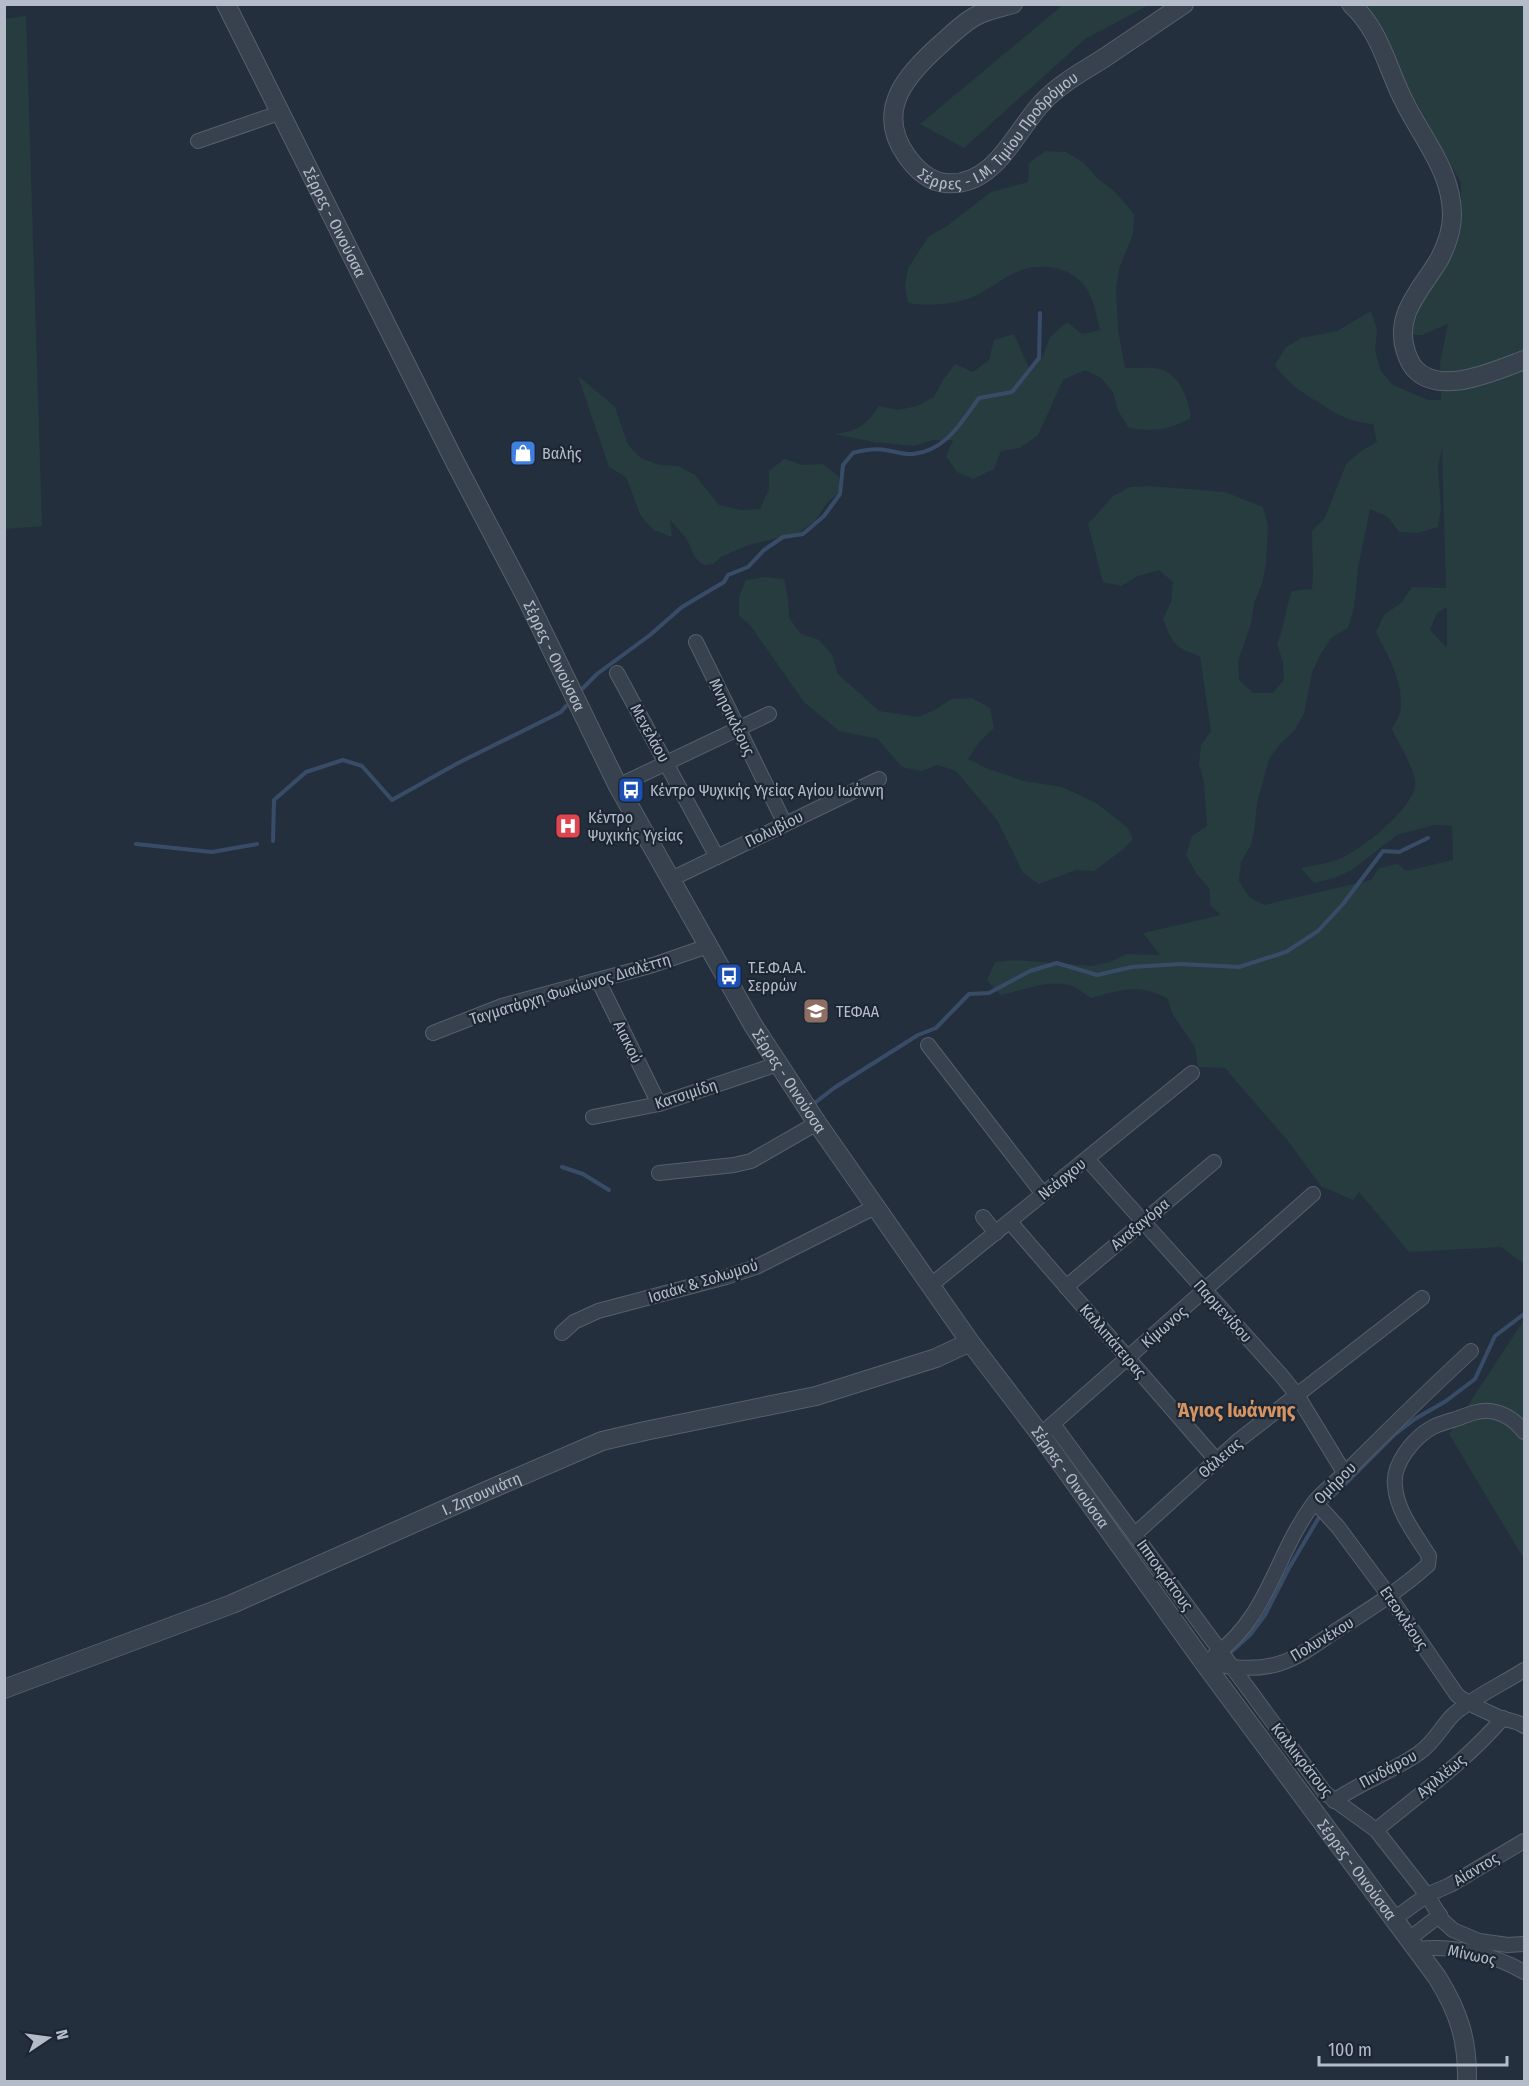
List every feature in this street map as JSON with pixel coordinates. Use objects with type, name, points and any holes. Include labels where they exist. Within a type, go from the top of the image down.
[{"type":"street","name":"Σέρρες - Οινούσσα","points":[[226,4],[618,786],[669,880],[778,1064],[875,1208],[970,1342],[1047,1429],[1204,1663],[1445,1989],[1466,2040],[1469,2081]]},
{"type":"street","name":"Σέρρες - Ι.Μ. Τιμίου Προδρόμου","points":[[1012,4],[985,12],[966,22],[903,82],[894,109],[894,130],[903,151],[928,178],[945,183],[958,183],[978,177],[993,165],[1011,145],[1042,102],[1063,85],[1184,4]]},
{"type":"street","points":[[1351,4],[1370,25],[1405,104],[1441,167],[1449,190],[1452,216],[1450,234],[1439,259],[1414,295],[1402,327],[1404,347],[1411,365],[1432,381],[1445,382],[1485,374],[1524,360]]},
{"type":"street","points":[[198,141],[279,113]]},
{"type":"street","name":"Μνησικλέους","points":[[696,642],[785,824]]},
{"type":"street","name":"Μενελάου","points":[[617,673],[717,857]]},
{"type":"street","points":[[618,786],[769,714]]},
{"type":"street","name":"Πολυβίου","points":[[669,880],[879,778]]},
{"type":"street","name":"Ταγματάρχη Φωκίωνος Διαλέττη","points":[[433,1033],[502,1006],[653,965],[708,946]]},
{"type":"street","name":"Αιακού","points":[[598,980],[659,1104]]},
{"type":"street","points":[[928,1045],[1043,1194]]},
{"type":"street","name":"Κατσιμίδη","points":[[593,1117],[659,1104],[778,1064]]},
{"type":"street","name":"Νεάρχου","points":[[932,1286],[1192,1073]]},
{"type":"street","points":[[659,1173],[751,1161],[817,1123]]},
{"type":"street","name":"Παρμενίδου","points":[[1087,1159],[1297,1395],[1345,1474]]},
{"type":"street","name":"Αναξαγόρα","points":[[1066,1287],[1214,1162]]},
{"type":"street","name":"Κίμωνος","points":[[1047,1429],[1313,1194]]},
{"type":"street","name":"Ισαάκ & Σολωμού","points":[[562,1333],[573,1322],[598,1311],[756,1267],[875,1208]]},
{"type":"street","points":[[983,1217],[996,1233]]},
{"type":"street","name":"Καλλιπάτειρας","points":[[1010,1222],[1217,1461]]},
{"type":"street","name":"Θάλειας","points":[[1135,1534],[1239,1440],[1422,1298]]},
{"type":"street","name":"Ι. Ζητουνιάτη","points":[[4,1689],[232,1604],[602,1441],[823,1394],[936,1358],[970,1342]]},
{"type":"street","name":"Ομήρου","points":[[1204,1663],[1242,1632],[1250,1622],[1287,1546],[1315,1502],[1471,1351]]},
{"type":"street","name":"Πολυνέκου","points":[[1204,1663],[1233,1668],[1265,1667],[1286,1661],[1390,1597],[1425,1569],[1430,1562],[1429,1557],[1398,1500],[1395,1485],[1398,1466],[1417,1440],[1431,1428],[1476,1412],[1489,1411],[1505,1414],[1524,1432]]},
{"type":"street","name":"Ιπποκράτους","points":[[1047,1429],[1135,1534],[1233,1668]]},
{"type":"street","name":"Ετεοκλέους","points":[[1315,1502],[1338,1527],[1390,1597],[1451,1688],[1463,1700],[1524,1726]]},
{"type":"street","name":"Καλλικράτους","points":[[1233,1668],[1325,1793],[1376,1830],[1440,1915],[1454,1930],[1479,1941],[1508,1945],[1524,1944]]},
{"type":"street","name":"Πινδάρου","points":[[1334,1801],[1352,1788],[1420,1753],[1453,1715],[1524,1670]]},
{"type":"street","name":"Αχιλλέως","points":[[1376,1830],[1488,1736],[1503,1718]]},
{"type":"street","name":"Αίαντος","points":[[1394,1918],[1427,1895],[1450,1885],[1524,1841]]},
{"type":"street","points":[[1413,1944],[1440,1915]]},
{"type":"street","name":"Μίνωος","points":[[1413,1944],[1471,1952],[1502,1961],[1524,1972]]},
{"type":"green space","points":[[1064,4],[1149,5],[1085,39],[964,148],[920,124]]},
{"type":"green space","points":[[1363,5],[1524,5],[1524,1264],[1501,1247],[1409,1252],[1359,1192],[1353,1200],[1321,1186],[1288,1141],[1225,1068],[1198,1067],[1195,1047],[1173,1015],[1167,998],[1156,993],[1129,989],[1091,998],[1075,987],[1056,983],[1000,995],[987,980],[995,962],[1015,960],[1091,966],[1110,962],[1127,954],[1160,955],[1143,933],[1221,915],[1211,906],[1209,888],[1196,873],[1186,855],[1192,836],[1207,826],[1204,783],[1199,764],[1201,745],[1211,731],[1200,656],[1180,647],[1172,639],[1163,619],[1171,602],[1173,582],[1159,570],[1138,576],[1121,586],[1103,582],[1088,524],[1113,496],[1130,487],[1150,486],[1225,492],[1263,507],[1268,525],[1266,564],[1262,584],[1254,603],[1251,624],[1238,661],[1239,680],[1253,693],[1273,693],[1284,680],[1283,662],[1277,644],[1292,591],[1312,589],[1312,531],[1325,518],[1346,464],[1361,451],[1377,442],[1373,424],[1351,420],[1328,408],[1295,387],[1275,365],[1285,348],[1301,338],[1337,331],[1371,311],[1377,330],[1375,351],[1381,371],[1393,385],[1428,400],[1441,400],[1440,363],[1448,324],[1422,335],[1412,335],[1413,325],[1423,299],[1449,259],[1458,240],[1461,221],[1461,183]],"holes":[[[1442,448],[1446,588],[1412,587],[1401,603],[1384,615],[1376,632],[1398,681],[1400,712],[1392,729],[1414,775],[1414,790],[1398,814],[1359,848],[1337,860],[1301,868],[1314,883],[1334,878],[1352,870],[1397,835],[1434,825],[1452,826],[1453,860],[1406,871],[1398,864],[1379,868],[1371,880],[1264,905],[1249,897],[1239,881],[1241,862],[1251,845],[1257,803],[1269,759],[1280,744],[1295,730],[1304,713],[1312,673],[1320,655],[1331,638],[1348,628],[1354,608],[1358,568],[1370,509],[1388,517],[1399,532],[1418,533],[1438,527],[1441,509],[1438,467]],[[1447,608],[1447,648],[1430,630],[1437,613]]]},
{"type":"green space","points":[[26,16],[42,526],[5,529],[4,19]]},
{"type":"green space","points":[[1045,151],[1066,152],[1083,162],[1097,178],[1114,191],[1134,214],[1133,234],[1119,269],[1116,288],[1118,329],[1125,368],[1154,368],[1170,374],[1183,390],[1191,418],[1161,429],[1129,428],[1118,411],[1113,392],[1101,378],[1085,370],[1063,380],[1038,435],[1020,448],[1001,451],[994,469],[973,479],[957,472],[946,456],[953,440],[933,440],[913,446],[874,442],[834,434],[861,426],[879,406],[898,410],[917,406],[934,397],[955,364],[973,372],[989,360],[994,340],[1014,334],[1030,370],[1043,356],[1050,337],[1067,322],[1082,334],[1100,330],[1090,295],[1085,286],[1069,273],[1050,267],[1019,271],[981,293],[960,301],[937,304],[908,303],[905,286],[908,268],[929,236],[947,226],[991,192],[1028,182],[1029,163]]},
{"type":"green space","points":[[578,376],[615,407],[628,445],[642,459],[660,465],[678,466],[695,475],[719,505],[741,510],[760,509],[769,489],[769,471],[784,459],[802,465],[823,464],[838,476],[841,490],[827,503],[815,521],[798,533],[748,545],[721,557],[713,564],[704,565],[695,557],[687,540],[670,520],[672,537],[654,530],[640,514],[626,477],[609,467]]},
{"type":"green space","points":[[766,577],[784,579],[789,618],[801,634],[819,640],[832,655],[838,674],[879,711],[918,717],[935,710],[951,699],[972,698],[990,708],[994,728],[979,742],[968,759],[1024,781],[1062,787],[1096,803],[1127,827],[1133,839],[1125,848],[1094,871],[1076,870],[1039,884],[1023,873],[997,820],[956,771],[938,765],[921,771],[902,767],[878,739],[839,731],[804,702],[750,625],[739,616],[739,596],[746,580]]},
{"type":"green space","points":[[1524,1320],[1524,1559],[1449,1434]]},
{"type":"waterway","points":[[582,689],[597,674],[650,635],[682,607],[724,582],[728,575],[748,567],[764,550],[783,537],[803,534],[824,516],[840,494],[843,465],[853,453],[877,449],[910,454],[925,452],[952,434],[979,398],[1012,392],[1039,358],[1040,313]]},
{"type":"waterway","points":[[273,841],[274,800],[306,772],[343,760],[362,766],[392,800],[458,763],[561,712],[566,706]]},
{"type":"waterway","points":[[816,1102],[834,1088],[918,1035],[936,1028],[969,994],[989,993],[1030,971],[1057,963],[1097,975],[1132,967],[1180,964],[1239,967],[1286,952],[1318,931],[1343,904],[1383,851],[1399,852],[1428,838]]},
{"type":"waterway","points":[[136,844],[212,852],[257,844]]},
{"type":"waterway","points":[[562,1167],[583,1174],[609,1190]]},
{"type":"waterway","points":[[1328,1501],[1394,1435],[1475,1379],[1495,1336],[1524,1314]]},
{"type":"waterway","points":[[1230,1653],[1250,1635],[1265,1615],[1318,1519]]},
{"type":"place","name":"Βαλής","points":[[523,453]]},
{"type":"place","name":"Κέντρο Ψυχικής Υγείας Αγίου Ιωάννη","points":[[631,790]]},
{"type":"place","name":"Κέντρο Ψυχικής Υγείας","points":[[568,826]]},
{"type":"place","name":"Τ.Ε.Φ.Α.Α. Σερρών","points":[[729,976]]},
{"type":"place","name":"ΤΕΦΑΑ","points":[[816,1011]]},
{"type":"district","name":"Άγιος Ιωάννης","points":[[1236,1410]]}]
